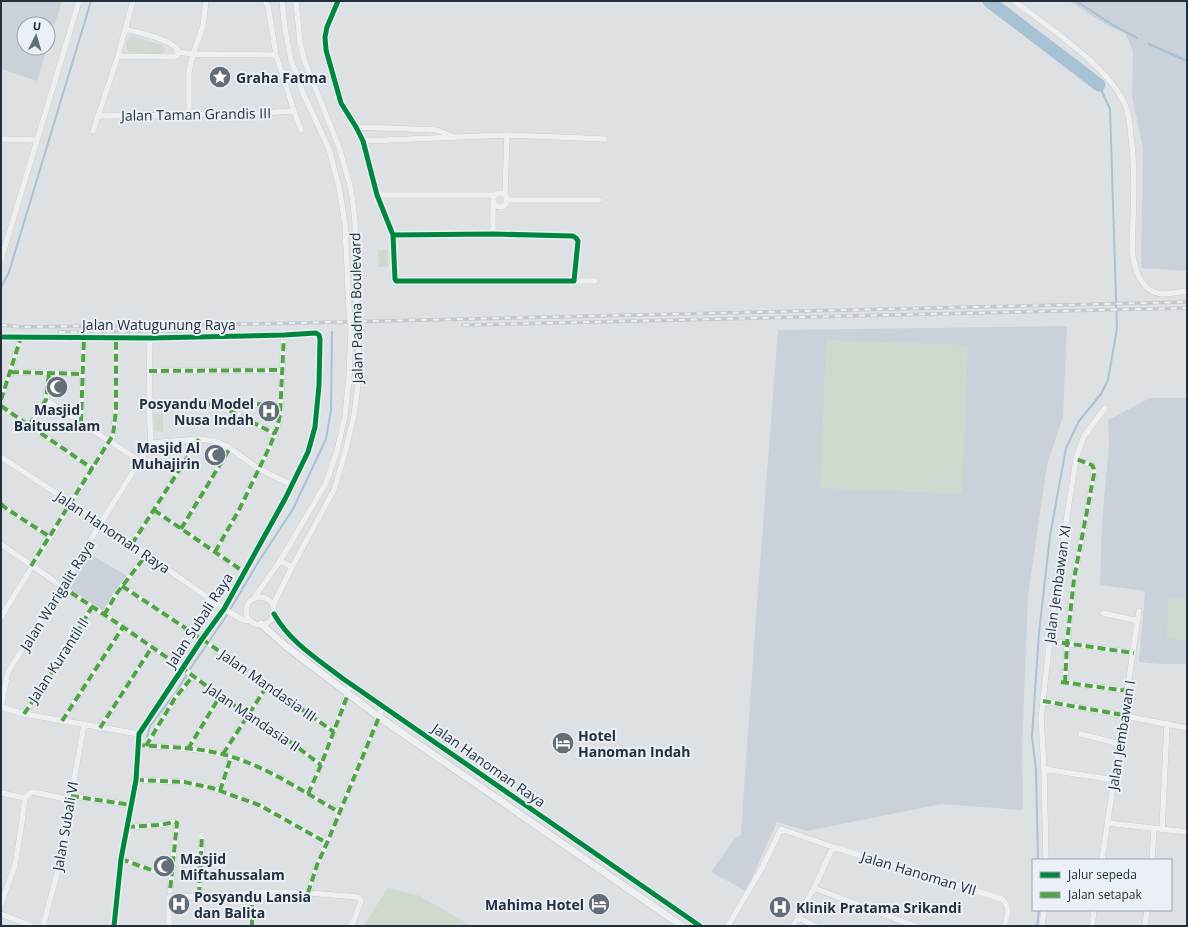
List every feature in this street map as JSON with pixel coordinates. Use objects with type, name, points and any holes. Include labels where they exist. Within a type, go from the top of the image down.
[{"type":"street","points":[[1,260],[79,1]]},
{"type":"street","points":[[93,131],[118,56],[133,1]]},
{"type":"street","points":[[189,114],[189,72],[193,54],[203,26],[206,1]]},
{"type":"street","name":"Jalan Padma Boulevard","points":[[254,598],[280,561],[326,483],[337,451],[346,416],[349,377],[351,332],[345,224],[339,187],[328,149],[303,93],[291,60],[285,29],[282,1]]},
{"type":"street","name":"Jalan Padma Boulevard","points":[[273,605],[334,490],[354,415],[358,385],[359,333],[355,222],[351,189],[339,147],[304,62],[300,43],[296,1]]},
{"type":"street","points":[[338,1],[327,27],[325,37],[326,50],[342,103],[363,141],[378,195],[393,235],[395,279],[398,282],[595,281]]},
{"type":"street","points":[[1014,1],[1087,58],[1106,76],[1121,97],[1129,115],[1134,157],[1132,245],[1134,264],[1139,278],[1145,287],[1153,292],[1162,294],[1187,291]]},
{"type":"street","points":[[266,4],[276,55],[301,130]]},
{"type":"street","points":[[125,29],[151,35],[174,46],[178,52]]},
{"type":"street","points":[[178,52],[193,54],[276,55]]},
{"type":"street","points":[[118,56],[174,57],[178,52]]},
{"type":"street","name":"Jalan Taman Grandis III","points":[[98,116],[294,111]]},
{"type":"street","points":[[356,127],[437,130],[454,137]]},
{"type":"street","points":[[363,141],[507,135],[605,139]]},
{"type":"street","points":[[493,202],[497,206],[502,206],[504,205],[506,198],[507,135]]},
{"type":"street","points":[[1,138],[36,140]]},
{"type":"street","points":[[378,195],[495,195],[500,193],[506,198],[599,200]]},
{"type":"street","points":[[493,234],[493,200],[495,195]]},
{"type":"street","points":[[393,235],[493,234],[573,236],[578,241],[574,281]]},
{"type":"street","name":"Jalan Watugunung Raya","points":[[1,337],[150,338],[316,333]]},
{"type":"street","name":"Jalan Subali Raya","points":[[114,926],[121,859],[137,780],[142,746],[138,734],[184,669],[207,642],[228,611],[244,572],[292,485],[308,452],[315,427],[319,385],[320,339],[319,335],[316,333]]},
{"type":"street","points":[[215,552],[240,508],[275,434],[280,415],[284,335]]},
{"type":"street","points":[[81,422],[84,337]]},
{"type":"street","points":[[1,617],[92,468],[110,442],[113,433],[116,410],[116,337]]},
{"type":"street","points":[[1,400],[21,338]]},
{"type":"street","points":[[150,338],[149,404],[151,443],[199,439],[215,440],[230,448],[259,469],[292,485]]},
{"type":"street","points":[[149,371],[282,370]]},
{"type":"street","points":[[11,372],[82,374]]},
{"type":"street","points":[[29,425],[46,400],[48,373]]},
{"type":"street","points":[[46,400],[140,461]]},
{"type":"street","points":[[149,404],[280,404]]},
{"type":"street","points":[[217,404],[275,434]]},
{"type":"street","points":[[1,406],[92,468]]},
{"type":"street","name":"Jalan Jembawan XI","points":[[1044,769],[1041,718],[1058,571],[1076,459],[1084,436],[1105,408]]},
{"type":"street","points":[[132,544],[199,439]]},
{"type":"street","name":"Jalan Warigalit Raya","points":[[1,707],[8,672],[151,443]]},
{"type":"street","points":[[181,529],[230,448]]},
{"type":"street","name":"Jalan Hanoman Raya","points":[[1,457],[102,523],[228,611],[243,620],[251,621]]},
{"type":"street","points":[[1076,459],[1092,465],[1094,474],[1074,578],[1063,682],[1128,691]]},
{"type":"street","points":[[1,504],[50,536]]},
{"type":"street","points":[[154,510],[244,572]]},
{"type":"street","name":"Jalan Mandasia II","points":[[2,547],[123,626],[220,696],[321,765]]},
{"type":"street","points":[[104,615],[109,604],[147,554]]},
{"type":"street","points":[[280,561],[292,567]]},
{"type":"street","name":"Jalan Mandasia III","points":[[122,586],[207,642],[267,686],[334,732]]},
{"type":"street","points":[[238,617],[243,615],[246,609],[248,605],[254,598],[263,597],[273,605],[274,614],[269,621],[258,624],[251,621],[246,609]]},
{"type":"street","name":"Jalan Kurantil II","points":[[24,714],[66,652],[92,607]]},
{"type":"street","name":"Jalan Jembawan I","points":[[1102,859],[1123,715],[1134,653],[1139,611]]},
{"type":"street","points":[[1104,613],[1138,621]]},
{"type":"street","name":"Jalan Hanoman Raya","points":[[274,614],[279,623],[295,642],[351,684],[700,926]]},
{"type":"street","name":"Jalan Hanoman Raya","points":[[261,624],[287,647],[379,717],[682,926]]},
{"type":"street","points":[[62,721],[123,626]]},
{"type":"street","points":[[1050,641],[1134,653]]},
{"type":"street","points":[[100,728],[152,647]]},
{"type":"street","points":[[1,671],[8,672]]},
{"type":"street","points":[[142,746],[192,675]]},
{"type":"street","points":[[308,794],[334,732],[351,684]]},
{"type":"street","points":[[223,754],[267,686]]},
{"type":"street","points":[[188,749],[220,696]]},
{"type":"street","points":[[1043,701],[1187,728]]},
{"type":"street","points":[[308,893],[317,865],[383,706]]},
{"type":"street","points":[[1,707],[24,714],[138,734]]},
{"type":"street","points":[[1162,830],[1167,724]]},
{"type":"street","name":"Jalan Subali VI","points":[[43,926],[57,874],[84,725]]},
{"type":"street","points":[[1081,734],[1120,744]]},
{"type":"street","points":[[142,746],[188,749],[223,754],[268,771],[339,812]]},
{"type":"street","points":[[220,791],[231,757]]},
{"type":"street","points":[[1046,859],[1044,769],[1114,780]]},
{"type":"street","points":[[137,780],[200,784],[259,805],[327,843]]},
{"type":"street","points":[[1,904],[15,865],[25,798],[30,793],[34,792],[132,805]]},
{"type":"street","points":[[1,793],[25,798]]},
{"type":"street","points":[[127,827],[148,827],[177,822],[170,891]]},
{"type":"street","points":[[1108,823],[1187,832]]},
{"type":"street","name":"Jalan Hanoman VII","points":[[728,926],[762,868],[781,829],[833,847],[998,898],[1005,902],[1009,912],[1004,926]]},
{"type":"street","points":[[1152,859],[1154,829]]},
{"type":"street","points":[[199,895],[202,835]]},
{"type":"street","points":[[793,926],[814,888],[833,847]]},
{"type":"street","points":[[121,859],[154,871]]},
{"type":"street","points":[[814,888],[913,926]]},
{"type":"street","points":[[169,926],[169,897],[265,892],[308,893],[360,898],[361,901],[353,923],[350,926]]},
{"type":"street","points":[[252,893],[252,926]]},
{"type":"street","points":[[1042,926],[1044,911]]},
{"type":"street","points":[[1092,926],[1094,911]]},
{"type":"street","points":[[1145,926],[1147,911]]},
{"type":"street","points":[[1,914],[32,926]]},
{"type":"street","points":[[798,918],[816,926]]},
{"type":"shaded area","points":[[1,1],[62,1],[56,20],[56,16],[16,16],[16,56],[45,56],[37,81],[1,69]]},
{"type":"shaded area","points":[[1069,1],[1187,1],[1187,271],[1141,268],[1143,149],[1132,96],[1133,51],[1125,33],[1110,27]]},
{"type":"shaded area","points":[[132,37],[162,45],[165,48],[164,52],[159,54],[129,52],[126,48],[126,44]]},
{"type":"shaded area","points":[[378,250],[388,250],[388,267],[379,267]]},
{"type":"shaded area","points":[[1067,326],[1063,416],[1047,465],[1028,596],[1022,747],[1023,810],[941,804],[807,831],[777,822],[746,891],[711,872],[735,838],[741,835],[778,330]]},
{"type":"shaded area","points":[[826,340],[968,345],[962,494],[820,488]]},
{"type":"shaded area","points":[[1150,398],[1187,398],[1187,664],[1139,662],[1145,591],[1100,585],[1102,523],[1109,445],[1108,420]]},
{"type":"shaded area","points":[[154,414],[163,414],[163,432],[154,431]]},
{"type":"shaded area","points":[[87,552],[129,577],[103,611],[65,586]]},
{"type":"shaded area","points":[[1168,599],[1187,599],[1187,640],[1167,639]]},
{"type":"shaded area","points":[[388,888],[420,896],[471,926],[363,926]]},
{"type":"waterway","points":[[1,287],[9,272],[91,1]]},
{"type":"waterway","points":[[989,1],[1099,85]]},
{"type":"waterway","points":[[1076,1],[1113,25],[1137,38]]},
{"type":"waterway","points":[[1149,44],[1187,61]]},
{"type":"waterway","points":[[1038,859],[1036,770],[1032,737],[1039,632],[1050,536],[1066,448],[1079,421],[1101,394],[1108,380],[1117,328],[1110,109],[1099,85]]},
{"type":"waterway","points":[[147,737],[150,726],[176,692],[225,618],[259,561],[293,509],[326,439],[331,410],[332,332]]},
{"type":"waterway","points":[[1037,926],[1039,911]]},
{"type":"railway","points":[[1,325],[21,327],[249,324],[1187,302]]},
{"type":"railway","points":[[463,325],[1187,308]]},
{"type":"railway","points":[[59,332],[181,331]]},
{"type":"marked path","points":[[215,552],[240,508],[270,446],[277,428],[280,415],[284,335]]},
{"type":"marked path","points":[[1,400],[21,337]]},
{"type":"marked path","points":[[81,422],[84,337]]},
{"type":"marked path","points":[[31,566],[113,435],[116,410],[116,337]]},
{"type":"marked path","points":[[149,371],[282,370]]},
{"type":"marked path","points":[[11,372],[82,374]]},
{"type":"marked path","points":[[29,425],[46,400],[49,373]]},
{"type":"marked path","points":[[149,405],[280,404]]},
{"type":"marked path","points":[[219,405],[275,434]]},
{"type":"marked path","points":[[1,406],[93,469]]},
{"type":"marked path","points":[[132,544],[199,439]]},
{"type":"marked path","points":[[181,529],[230,448]]},
{"type":"marked path","points":[[1065,683],[1067,643],[1074,579],[1094,474],[1092,465],[1076,459]]},
{"type":"marked path","points":[[1,504],[50,537]]},
{"type":"marked path","points":[[154,510],[244,572]]},
{"type":"marked path","points":[[104,615],[117,593],[147,554]]},
{"type":"marked path","points":[[61,586],[123,627],[220,696],[292,743],[321,765]]},
{"type":"marked path","points":[[122,586],[202,639],[334,732]]},
{"type":"marked path","points":[[24,714],[66,651],[92,607]]},
{"type":"marked path","points":[[62,721],[123,627]]},
{"type":"marked path","points":[[1050,641],[1134,653]]},
{"type":"marked path","points":[[100,728],[152,647]]},
{"type":"marked path","points":[[146,746],[175,698],[193,676]]},
{"type":"marked path","points":[[1061,682],[1128,691]]},
{"type":"marked path","points":[[223,754],[267,686]]},
{"type":"marked path","points":[[308,794],[321,765],[348,694]]},
{"type":"marked path","points":[[188,749],[220,696]]},
{"type":"marked path","points":[[1043,701],[1123,715]]},
{"type":"marked path","points":[[308,893],[317,865],[379,717]]},
{"type":"marked path","points":[[137,745],[201,750],[238,759],[283,779],[339,812]]},
{"type":"marked path","points":[[220,791],[231,757]]},
{"type":"marked path","points":[[136,780],[184,782],[212,788],[259,805],[327,843]]},
{"type":"marked path","points":[[71,796],[132,805]]},
{"type":"marked path","points":[[127,827],[160,825],[174,822],[177,823],[170,891]]},
{"type":"marked path","points":[[199,895],[202,835]]},
{"type":"marked path","points":[[121,859],[154,871]]},
{"type":"marked path","points":[[252,893],[252,926]]},
{"type":"cycle path","points":[[338,1],[327,27],[325,37],[326,50],[341,103],[363,141],[377,195],[393,235],[396,281],[574,281],[578,241],[573,236],[493,234],[393,235]]},
{"type":"cycle path","points":[[1,337],[150,338],[316,333],[319,335],[320,339],[319,385],[315,427],[308,452],[285,499],[224,609],[202,639],[139,734],[136,780],[121,859],[114,926]]},
{"type":"cycle path","points":[[274,614],[280,624],[296,641],[342,678],[700,926]]},
{"type":"place","name":"Graha Fatma","points":[[220,77]]},
{"type":"place","name":"Masjid Baitussalam","points":[[57,387]]},
{"type":"place","name":"Posyandu Model Nusa Indah","points":[[269,411]]},
{"type":"place","name":"Masjid Al Muhajirin","points":[[215,455]]},
{"type":"place","name":"Hotel Hanoman Indah","points":[[563,743]]},
{"type":"place","name":"Masjid Miftahussalam","points":[[164,866]]},
{"type":"place","name":"Posyandu Lansia dan Balita","points":[[179,904]]},
{"type":"place","name":"Mahima Hotel","points":[[599,904]]},
{"type":"place","name":"Klinik Pratama Srikandi","points":[[780,907]]}]
